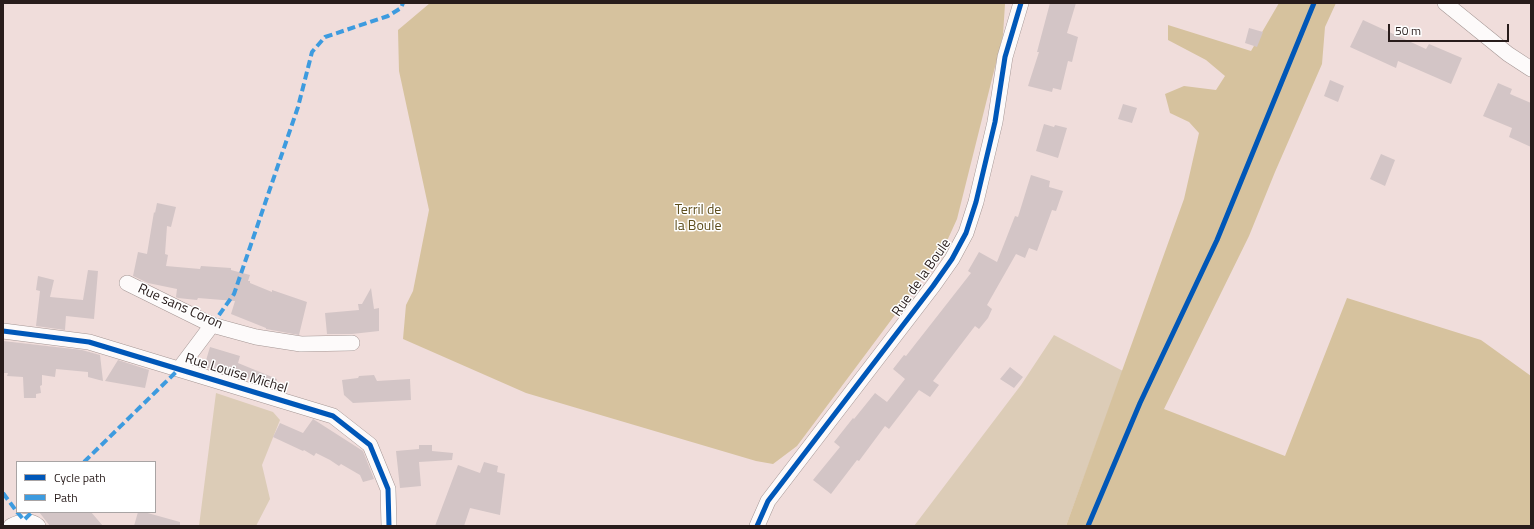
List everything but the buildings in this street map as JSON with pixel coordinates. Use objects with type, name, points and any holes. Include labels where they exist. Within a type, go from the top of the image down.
[{"type":"street","name":"Rue de la Boule","points":[[757,526],[768,501],[933,286],[952,259],[966,233],[976,202],[990,144],[1005,57],[1021,3]]},
{"type":"street","points":[[1445,3],[1508,54],[1531,69]]},
{"type":"street","name":"Rue sans Coron","points":[[127,283],[212,325],[256,337],[301,344],[352,343]]},
{"type":"street","points":[[179,369],[212,325]]},
{"type":"street","name":"Rue Louise Michel","points":[[3,331],[89,342],[333,416],[370,445],[388,489],[389,526]]},
{"type":"street","points":[[17,523],[36,524],[38,526]]},
{"type":"shaded area","points":[[1054,335],[1123,371],[1066,526],[914,526],[1021,385]]},
{"type":"shaded area","points":[[216,393],[273,412],[280,420],[262,465],[270,499],[256,526],[199,526]]},
{"type":"green space","name":"Terril de la Boule","points":[[430,3],[1005,4],[1003,35],[957,219],[942,252],[797,446],[773,464],[756,461],[526,393],[403,339],[406,305],[413,291],[429,210],[399,71],[398,30]]},
{"type":"green space","points":[[1279,3],[1336,3],[1325,27],[1322,64],[1249,236],[1164,409],[1285,456],[1347,298],[1481,340],[1531,376],[1531,526],[1066,526],[1184,199],[1199,133],[1189,122],[1170,113],[1165,94],[1184,86],[1216,90],[1225,76],[1206,60],[1168,40],[1168,25],[1251,51]]},
{"type":"marked path","points":[[212,325],[234,294],[298,107],[312,52],[325,37],[388,16],[401,8],[403,3]]},
{"type":"marked path","points":[[85,461],[179,369]]},
{"type":"marked path","points":[[3,493],[16,511]]},
{"type":"marked path","points":[[18,513],[24,520],[31,513]]},
{"type":"cycle path","points":[[757,526],[768,501],[933,286],[952,259],[966,233],[976,202],[995,122],[1005,57],[1021,3]]},
{"type":"cycle path","points":[[1088,526],[1140,403],[1217,240],[1314,3]]},
{"type":"cycle path","points":[[3,331],[89,342],[333,416],[370,445],[388,489],[389,526]]}]
